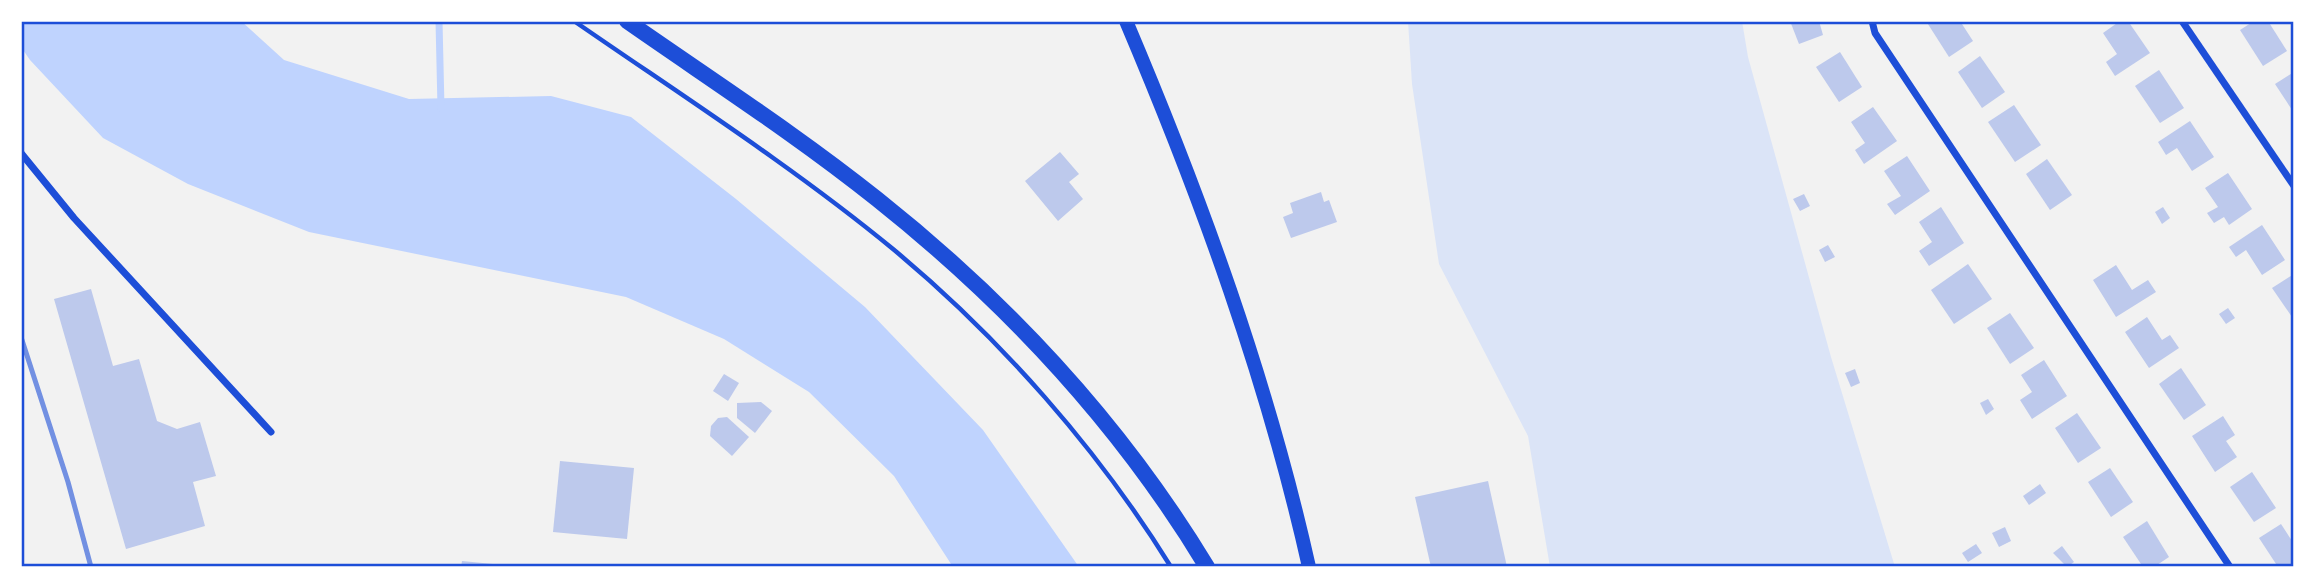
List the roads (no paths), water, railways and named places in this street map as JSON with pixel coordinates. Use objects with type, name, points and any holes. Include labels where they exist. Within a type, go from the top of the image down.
[{"type":"main road","points":[[626,21],[830,164],[904,220],[980,287],[1059,366],[1113,429],[1146,472],[1207,567]]},
{"type":"main road","points":[[1126,21],[1194,189],[1237,311],[1267,408],[1309,567]]},
{"type":"street","points":[[1872,21],[1875,33],[2230,567]]},
{"type":"street","points":[[2182,21],[2294,186]]},
{"type":"street","points":[[21,153],[74,218],[271,432]]},
{"type":"water","points":[[21,21],[241,21],[284,60],[409,99],[551,96],[631,117],[736,199],[865,307],[983,430],[1079,567],[953,567],[894,476],[809,392],[724,339],[626,297],[309,232],[188,184],[103,138],[30,60],[21,47]]},
{"type":"waterway","points":[[439,21],[441,108]]},
{"type":"railway","points":[[21,337],[68,482],[91,567]]}]
